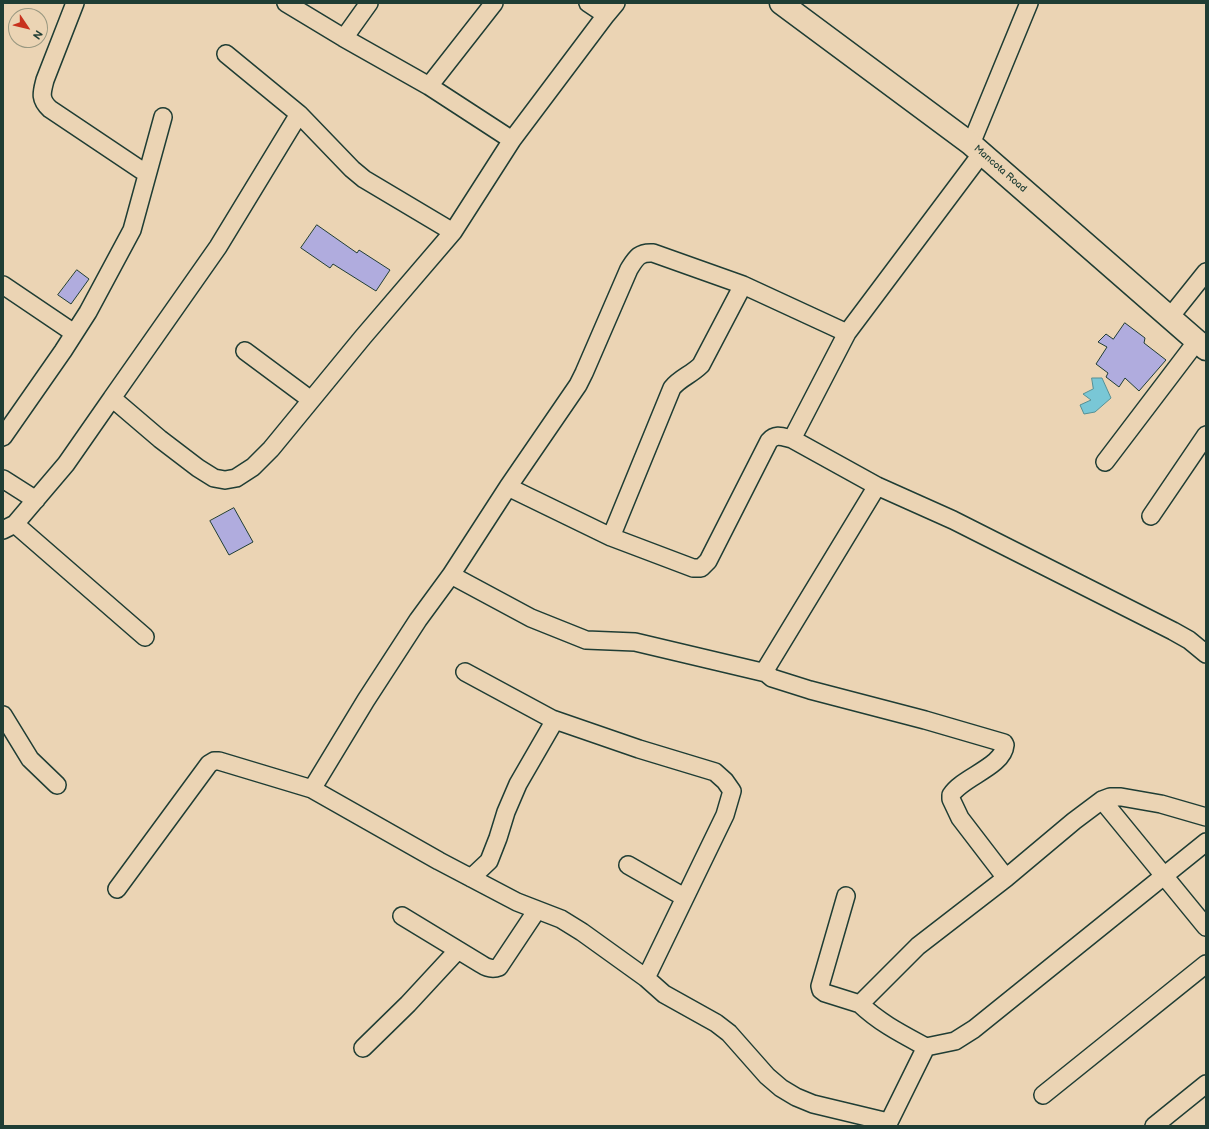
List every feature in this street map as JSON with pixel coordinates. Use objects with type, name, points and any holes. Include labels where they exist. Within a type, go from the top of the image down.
[{"type":"main road","name":"Mancota Road","points":[[781,3],[976,148],[1202,345]]},
{"type":"street","points":[[74,3],[45,80],[42,99],[50,109],[147,174]]},
{"type":"street","points":[[286,3],[429,86],[512,140]]},
{"type":"street","points":[[344,38],[369,3]]},
{"type":"street","points":[[429,86],[494,3]]},
{"type":"street","points":[[112,398],[160,439],[198,468],[214,478],[225,480],[236,478],[253,467],[271,449],[363,337],[453,232],[512,140],[611,9],[588,3]]},
{"type":"street","points":[[792,439],[848,333],[976,148],[1029,3]]},
{"type":"street","points":[[226,54],[299,114],[352,169],[364,179],[453,232]]},
{"type":"street","points":[[145,637],[9,527],[36,500],[66,464],[218,247],[299,114]]},
{"type":"street","points":[[3,437],[88,312],[132,230],[163,117]]},
{"type":"street","points":[[312,789],[366,700],[418,620],[451,576],[508,487],[578,385],[629,268],[636,258],[645,253],[654,254],[743,285],[848,333]]},
{"type":"street","points":[[1170,317],[1206,272]]},
{"type":"street","points":[[3,285],[74,333]]},
{"type":"street","points":[[611,537],[672,388],[677,382],[693,373],[701,366],[743,285]]},
{"type":"street","points":[[1105,462],[1202,345]]},
{"type":"street","points":[[245,351],[311,400]]},
{"type":"street","points":[[1151,516],[1206,435]]},
{"type":"street","points":[[508,487],[611,537],[693,568],[701,568],[708,561],[769,441],[773,437],[778,436],[792,439],[877,486],[953,520],[1113,599],[1189,640],[1206,654]]},
{"type":"street","points":[[3,479],[36,500]]},
{"type":"street","points":[[766,673],[771,659],[877,486]]},
{"type":"street","points":[[451,576],[530,618],[586,640],[635,642],[766,673],[772,678],[810,690],[932,722],[1004,743],[1004,751],[999,757],[992,764],[956,789],[951,795],[951,799],[960,818],[1006,878]]},
{"type":"street","points":[[465,672],[555,720],[611,740],[715,772],[725,781],[732,791],[725,815],[646,978]]},
{"type":"street","points":[[3,715],[30,759],[57,785]]},
{"type":"street","points":[[471,878],[489,861],[506,812],[518,784],[555,720]]},
{"type":"street","points":[[117,890],[209,764],[219,761],[312,789],[471,878],[517,902],[561,919],[582,932],[646,978],[664,994],[716,1023],[729,1033],[767,1076],[781,1088],[796,1097],[813,1104],[888,1124],[926,1047]]},
{"type":"street","points":[[860,1004],[918,946],[1006,878],[1074,821],[1102,800],[1110,797],[1121,797],[1161,804],[1206,817]]},
{"type":"street","points":[[1102,800],[1206,927]]},
{"type":"street","points":[[846,896],[820,986],[821,990],[825,993],[860,1004],[873,1017],[926,1047],[955,1041],[974,1029],[1206,842]]},
{"type":"street","points":[[628,865],[684,897]]},
{"type":"street","points":[[402,916],[488,968],[495,969],[499,967],[537,910]]},
{"type":"street","points":[[363,1048],[408,1004],[458,950]]},
{"type":"street","points":[[1043,1094],[1206,964]]},
{"type":"street","points":[[1154,1126],[1206,1084]]},
{"type":"water","points":[[1092,378],[1102,378],[1111,398],[1095,412],[1084,414],[1080,405],[1091,400],[1083,394],[1093,389]]},
{"type":"building","points":[[317,225],[357,253],[359,250],[390,270],[376,291],[333,264],[330,268],[301,248]]},
{"type":"building","points":[[77,270],[89,279],[71,304],[58,295]]},
{"type":"building","points":[[1125,323],[1145,338],[1144,343],[1166,360],[1139,391],[1125,378],[1119,387],[1106,377],[1108,373],[1096,364],[1107,347],[1098,342],[1106,334],[1113,339]]},
{"type":"building","points":[[234,508],[253,542],[229,555],[210,521]]}]
